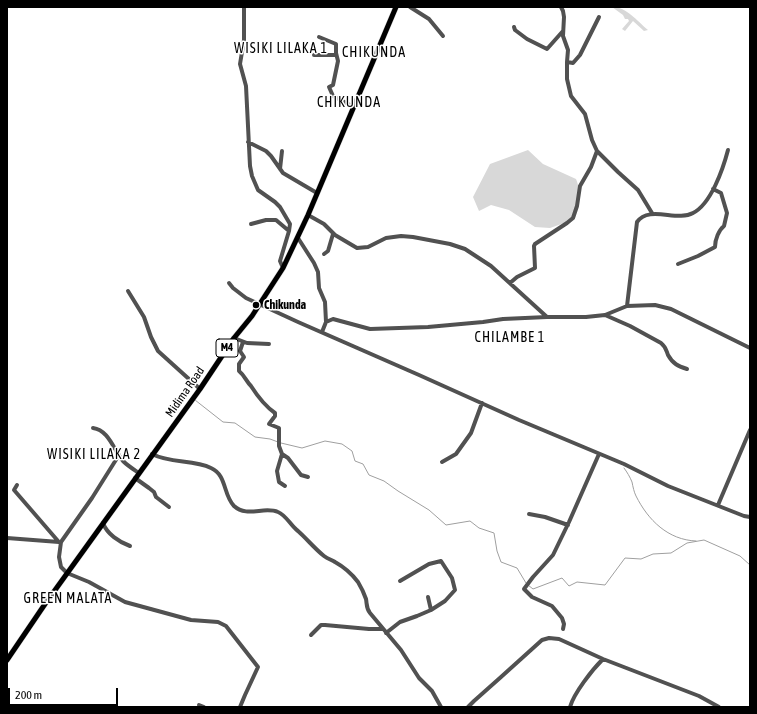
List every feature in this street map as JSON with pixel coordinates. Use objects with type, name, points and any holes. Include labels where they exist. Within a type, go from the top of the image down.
[{"type":"main road","name":"Midima Road","points":[[7,660],[45,604],[200,388],[234,338],[260,304],[283,268],[308,215],[396,7]]},
{"type":"street","points":[[244,7],[244,44],[240,64],[246,86],[250,166],[254,185],[258,190],[280,207],[290,224],[280,258],[280,264],[283,268]]},
{"type":"street","points":[[410,7],[429,19],[443,36]]},
{"type":"street","points":[[561,7],[564,13],[563,36],[568,50],[567,79],[571,96],[585,114],[592,140],[598,151],[638,190],[652,214]]},
{"type":"street","points":[[567,62],[573,63],[580,55],[599,17]]},
{"type":"street","points":[[514,27],[515,30],[527,39],[548,49],[563,30]]},
{"type":"street","points":[[319,37],[336,44],[338,61],[333,85],[329,87],[333,96],[354,107]]},
{"type":"street","points":[[314,55],[336,55],[336,53]]},
{"type":"street","points":[[248,142],[266,151],[280,170],[317,193]]},
{"type":"street","points":[[280,170],[282,150]]},
{"type":"street","points":[[627,306],[636,225],[640,218],[652,214],[692,214],[702,206],[713,189],[724,165],[728,150]]},
{"type":"street","points":[[510,283],[517,277],[535,268],[535,244],[573,218],[577,206],[580,186],[598,151]]},
{"type":"street","points":[[678,264],[715,247],[719,231],[724,226],[727,213],[721,193],[713,189]]},
{"type":"street","points":[[308,215],[324,224],[333,234],[357,248],[368,247],[386,238],[401,236],[413,237],[465,249],[478,256],[491,266],[547,317]]},
{"type":"street","points":[[251,224],[266,220],[276,220],[289,231]]},
{"type":"street","points":[[324,254],[328,251],[333,234]]},
{"type":"street","points":[[298,238],[316,267],[319,288],[325,302],[326,322],[322,332]]},
{"type":"street","points":[[229,283],[246,298],[482,403],[624,464],[668,486],[750,517]]},
{"type":"street","points":[[128,292],[144,316],[151,337],[158,351],[200,388]]},
{"type":"street","points":[[326,322],[334,319],[370,329],[428,327],[503,319],[586,317],[605,315],[627,306],[655,305],[671,309],[750,348]]},
{"type":"street","points":[[605,315],[662,343],[674,364],[687,369]]},
{"type":"street","points":[[234,338],[243,342],[269,344]]},
{"type":"street","points":[[243,342],[240,351],[244,357],[239,364],[239,370],[246,377],[258,397],[275,413],[275,416],[269,424],[278,428],[279,446],[282,454],[278,472],[279,482],[285,486]]},
{"type":"street","points":[[442,462],[456,454],[471,433],[482,403]]},
{"type":"street","points":[[93,428],[100,430],[108,438],[119,455],[137,476],[153,490],[156,498],[169,507]]},
{"type":"street","points":[[718,506],[750,430]]},
{"type":"street","points":[[152,454],[164,459],[195,463],[213,469],[220,476],[234,506],[242,511],[254,512],[272,510],[281,514],[290,525],[324,556],[345,569],[358,582],[365,597],[366,608],[407,659],[416,675],[432,691],[441,707]]},
{"type":"street","points":[[282,454],[288,458],[301,475],[308,477]]},
{"type":"street","points":[[563,629],[564,624],[562,618],[552,606],[532,597],[524,589],[553,555],[568,525],[599,454]]},
{"type":"street","points":[[119,455],[92,498],[60,542],[60,565],[68,573],[132,604],[194,621],[218,622],[226,626],[258,668],[240,707]]},
{"type":"street","points":[[17,485],[14,489],[16,493],[60,542]]},
{"type":"street","points":[[529,514],[545,517],[568,525]]},
{"type":"street","points":[[103,523],[106,530],[114,537],[123,544],[130,546]]},
{"type":"street","points":[[7,538],[60,542]]},
{"type":"street","points":[[386,633],[400,622],[431,610],[445,601],[455,590],[452,578],[441,562],[429,564],[400,581]]},
{"type":"street","points":[[428,597],[431,610]]},
{"type":"street","points":[[311,635],[321,625],[383,629]]},
{"type":"street","points":[[468,707],[474,700],[545,638],[560,640],[662,683],[690,692],[719,707]]},
{"type":"street","points":[[570,707],[574,697],[588,675],[603,659]]},
{"type":"street","points":[[199,705],[204,707]]},
{"type":"shaded area","points":[[612,7],[622,9],[627,12],[648,30],[644,31],[633,21],[625,31],[622,29],[629,21],[628,19],[625,19],[623,15]]},
{"type":"shaded area","points":[[528,150],[543,164],[576,179],[578,184],[578,195],[576,206],[570,221],[550,228],[535,227],[509,210],[491,205],[479,211],[473,197],[490,164]]},
{"type":"waterway","points":[[195,400],[223,422],[235,423],[255,437],[270,439],[278,442]]},
{"type":"waterway","points":[[281,443],[302,448],[325,441],[342,444],[352,451],[355,461],[363,464],[369,475],[384,481],[429,510],[446,525],[470,521],[479,528],[494,533],[497,551],[501,562],[517,568],[526,583]]},
{"type":"waterway","points":[[624,468],[631,480],[636,496],[646,513],[653,521],[668,533],[676,537],[696,541]]},
{"type":"waterway","points":[[528,585],[533,589],[562,578],[569,586],[577,582],[605,585],[625,558],[641,559],[653,554],[671,553],[687,543],[704,540],[740,556],[750,565]]},
{"type":"place","name":"Chikunda","points":[[256,305]]},
{"type":"district","name":"WISIKI LILAKA 1","points":[[281,49]]},
{"type":"district","name":"CHIKUNDA","points":[[374,53]]},
{"type":"district","name":"CHIKUNDA","points":[[349,103]]},
{"type":"district","name":"CHILAMBE 1","points":[[510,338]]},
{"type":"district","name":"WISIKI LILAKA 2","points":[[94,455]]},
{"type":"district","name":"GREEN MALATA","points":[[68,599]]}]
